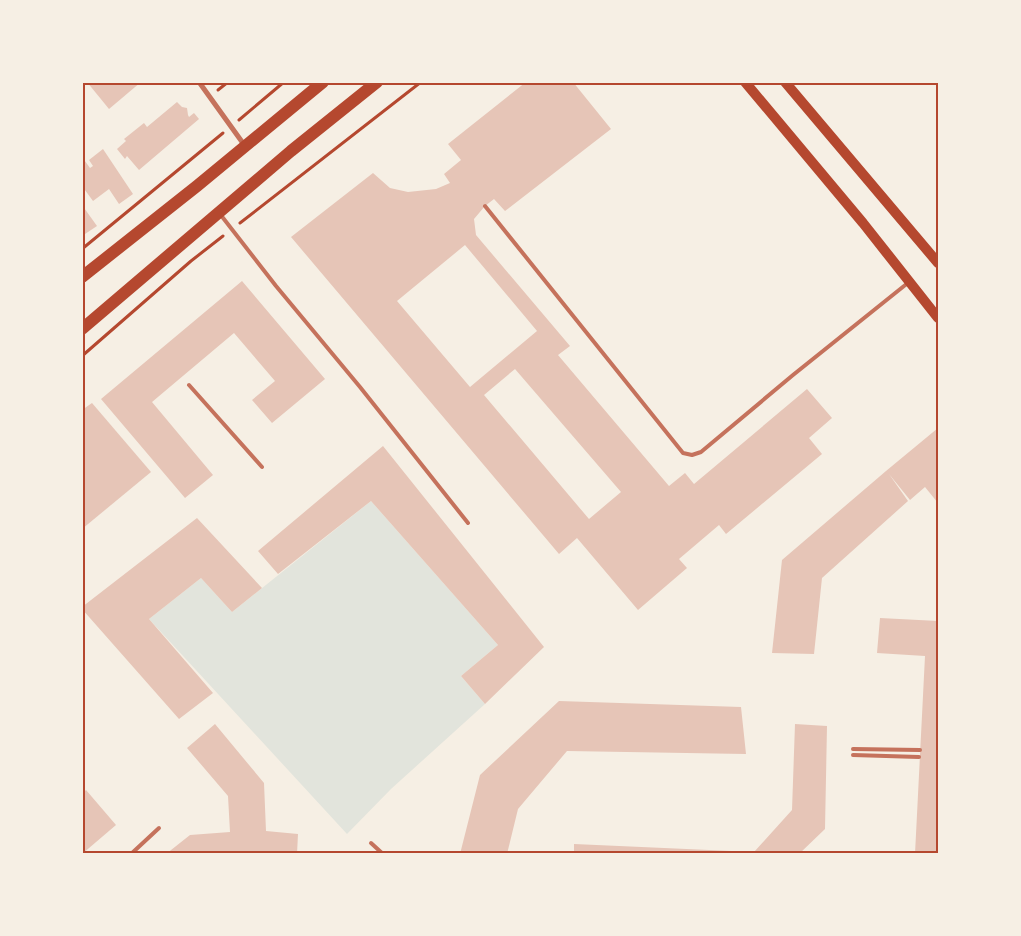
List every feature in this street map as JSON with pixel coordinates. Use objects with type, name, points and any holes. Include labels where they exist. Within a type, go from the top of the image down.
[{"type":"main road","points":[[82,278],[323,82]]},
{"type":"main road","points":[[82,329],[291,151],[377,82]]},
{"type":"main road","points":[[745,82],[863,222],[938,318]]},
{"type":"main road","points":[[785,82],[938,263]]},
{"type":"street","points":[[199,82],[245,146]]},
{"type":"lane","points":[[485,206],[683,453],[692,455],[702,452],[793,375],[910,281]]},
{"type":"lane","points":[[219,213],[468,523]]},
{"type":"lane","points":[[189,385],[262,467]]},
{"type":"lane","points":[[853,750],[920,750]]},
{"type":"lane","points":[[853,755],[919,757]]},
{"type":"lane","points":[[130,854],[159,828]]},
{"type":"lane","points":[[371,843],[383,854]]},
{"type":"path","points":[[214,92],[228,82]]},
{"type":"path","points":[[82,249],[284,82]]},
{"type":"path","points":[[82,356],[191,261],[421,82]]},
{"type":"shaded area","points":[[371,501],[498,645],[461,676],[485,704],[391,789],[347,834],[149,619],[201,578],[232,612]]},
{"type":"building","points":[[87,82],[141,82],[109,109]]},
{"type":"building","points":[[526,82],[573,82],[611,129],[505,211],[494,199],[485,206],[474,219],[476,235],[570,346],[558,355],[669,486],[685,473],[694,484],[807,389],[832,418],[809,438],[822,454],[726,534],[719,525],[679,559],[687,568],[638,610],[577,538],[559,554],[291,237],[373,173],[390,188],[408,192],[436,189],[450,183],[444,174],[461,160],[448,144]],"holes":[[[465,245],[537,331],[470,387],[397,301]],[[515,369],[621,492],[589,519],[484,395]]]},
{"type":"building","points":[[177,102],[182,107],[187,108],[189,117],[194,113],[199,119],[139,170],[127,156],[125,159],[117,149],[126,141],[124,139],[144,123],[147,127]]},
{"type":"building","points":[[103,149],[133,194],[119,204],[109,189],[93,201],[82,186],[82,157],[90,168],[93,166],[89,160]]},
{"type":"building","points":[[82,205],[97,226],[82,236]]},
{"type":"building","points":[[242,281],[325,379],[272,423],[252,400],[275,381],[234,333],[152,402],[213,475],[185,498],[101,399]]},
{"type":"building","points":[[92,403],[151,472],[82,529],[82,410]]},
{"type":"building","points":[[938,428],[938,503],[925,487],[910,500],[889,474],[908,501],[822,578],[814,654],[772,653],[782,560]]},
{"type":"building","points":[[383,446],[544,647],[485,704],[461,676],[498,645],[371,501],[278,574],[258,551]]},
{"type":"building","points":[[197,518],[262,588],[232,612],[201,578],[149,619],[213,693],[179,719],[82,607]]},
{"type":"building","points":[[880,618],[938,621],[938,854],[915,854],[925,656],[877,653]]},
{"type":"building","points":[[559,701],[741,707],[746,754],[567,751],[518,809],[507,854],[460,854],[480,775]]},
{"type":"building","points":[[215,724],[264,783],[266,831],[298,834],[297,854],[166,854],[190,835],[230,832],[228,796],[187,748]]},
{"type":"building","points":[[795,724],[827,726],[825,829],[799,854],[574,854],[574,844],[754,852],[792,810]]},
{"type":"building","points":[[86,790],[116,825],[82,854],[82,794]]}]
